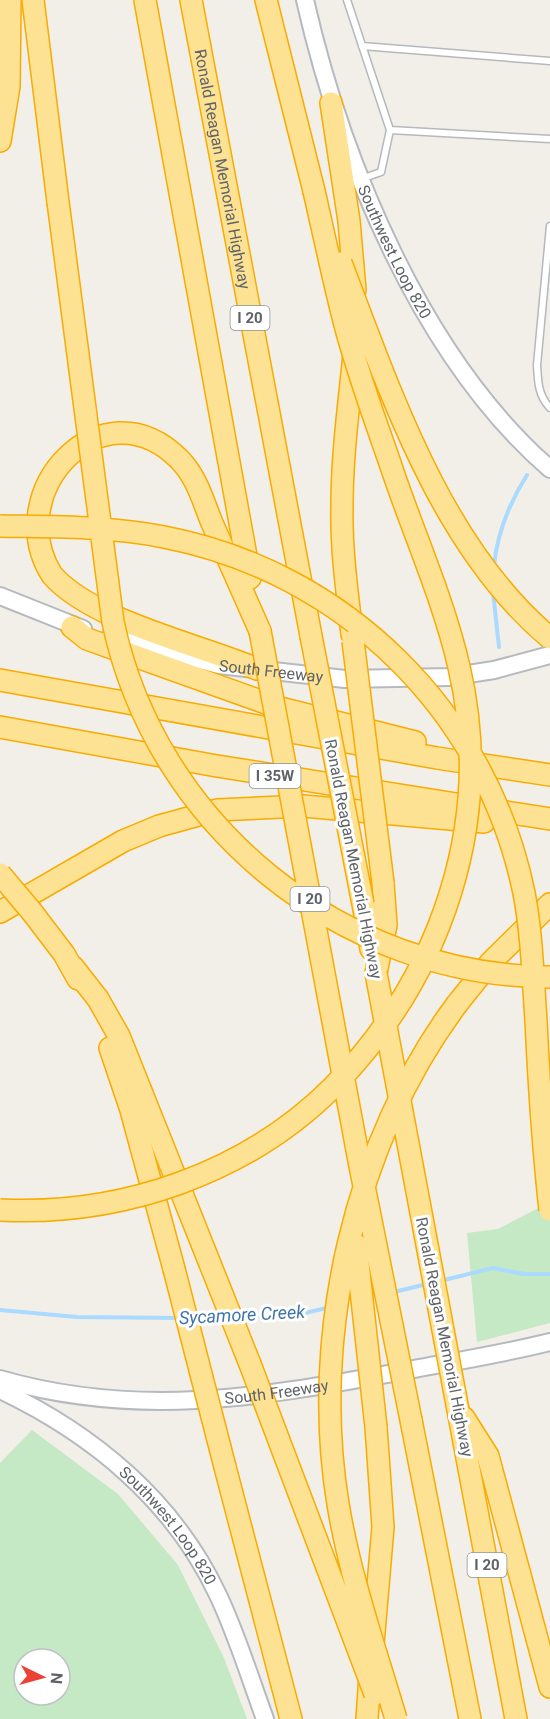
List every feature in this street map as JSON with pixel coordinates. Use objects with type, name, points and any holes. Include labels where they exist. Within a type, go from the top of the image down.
[{"type":"highway","points":[[0,141],[9,86],[10,0]]},
{"type":"highway","points":[[33,0],[115,628],[123,662],[138,701],[172,766],[198,805],[239,849],[276,883],[332,920],[416,957],[474,970],[550,977]]},
{"type":"highway","name":"I 20","points":[[145,0],[360,1166],[470,1719]]},
{"type":"highway","name":"Ronald Reagan Memorial Highway","points":[[191,0],[516,1719]]},
{"type":"highway","points":[[0,1210],[73,1208],[140,1196],[217,1168],[281,1130],[336,1083],[393,1014],[420,970],[451,896],[461,857],[469,802],[469,739],[463,684],[453,643],[344,323],[266,0]]},
{"type":"highway","points":[[332,103],[349,221],[356,301],[342,506],[343,558],[386,926],[376,973]]},
{"type":"highway","points":[[314,192],[403,424],[440,498],[504,592],[550,638]]},
{"type":"highway","points":[[257,669],[131,622],[92,603],[61,583],[46,565],[33,532],[35,494],[46,472],[74,446],[106,435],[133,434],[170,451],[197,484],[260,631]]},
{"type":"highway","points":[[0,526],[135,532],[187,542],[243,558],[291,580],[336,607],[385,647],[431,694],[457,729],[486,780],[512,846],[523,892],[530,939],[550,1210]]},
{"type":"highway","points":[[72,627],[87,639],[280,708],[413,740],[437,758]]},
{"type":"highway","points":[[0,680],[437,758],[550,775]]},
{"type":"highway","name":"I 35W","points":[[0,727],[550,819]]},
{"type":"highway","points":[[0,912],[131,837],[177,820],[217,810],[303,806],[481,823],[517,815]]},
{"type":"highway","points":[[0,874],[44,925],[109,1017],[138,1078],[280,1441],[384,1719]]},
{"type":"highway","points":[[396,1719],[348,1554],[334,1476],[329,1393],[334,1326],[343,1274],[379,1144],[417,1062],[471,985],[550,904]]},
{"type":"highway","points":[[73,967],[108,1042],[125,1089],[291,1719]]},
{"type":"highway","points":[[360,1166],[356,1251],[376,1426],[383,1527],[367,1719]]},
{"type":"highway","points":[[458,1410],[488,1456],[550,1687]]},
{"type":"main road","name":"Southwest Loop 820","points":[[305,0],[332,103],[360,179],[402,268],[439,334],[480,395],[532,453],[550,469]]},
{"type":"main road","name":"South Freeway","points":[[0,596],[72,627],[199,661],[345,679],[428,679],[494,670],[550,655]]},
{"type":"main road","name":"South Freeway","points":[[0,1379],[56,1392],[116,1400],[167,1402],[222,1400],[280,1394],[550,1342]]},
{"type":"main road","name":"Southwest Loop 820","points":[[0,1390],[43,1411],[105,1453],[172,1521],[200,1560],[219,1596],[265,1719]]},
{"type":"lane","points":[[347,0],[390,130],[381,172],[360,179]]},
{"type":"lane","points":[[362,46],[550,61]]},
{"type":"lane","points":[[390,130],[550,139]]},
{"type":"lane","points":[[550,226],[537,365],[538,386],[543,400],[550,408]]},
{"type":"green space","points":[[550,1202],[550,1323],[477,1342],[467,1233],[498,1229]]},
{"type":"green space","points":[[32,1430],[118,1494],[178,1565],[224,1658],[247,1719],[0,1719],[0,1463]]},
{"type":"waterway","points":[[494,566],[505,519],[527,475]]},
{"type":"waterway","points":[[493,592],[499,647]]},
{"type":"waterway","name":"Sycamore Creek","points":[[440,1281],[493,1268],[524,1274],[550,1274]]},
{"type":"waterway","name":"Sycamore Creek","points":[[394,1292],[427,1284]]},
{"type":"waterway","name":"Sycamore Creek","points":[[237,1317],[296,1315],[331,1307]]},
{"type":"waterway","name":"Sycamore Creek","points":[[0,1310],[77,1317],[179,1318]]},
{"type":"waterway","name":"Sycamore Creek","points":[[192,1318],[224,1317]]}]
